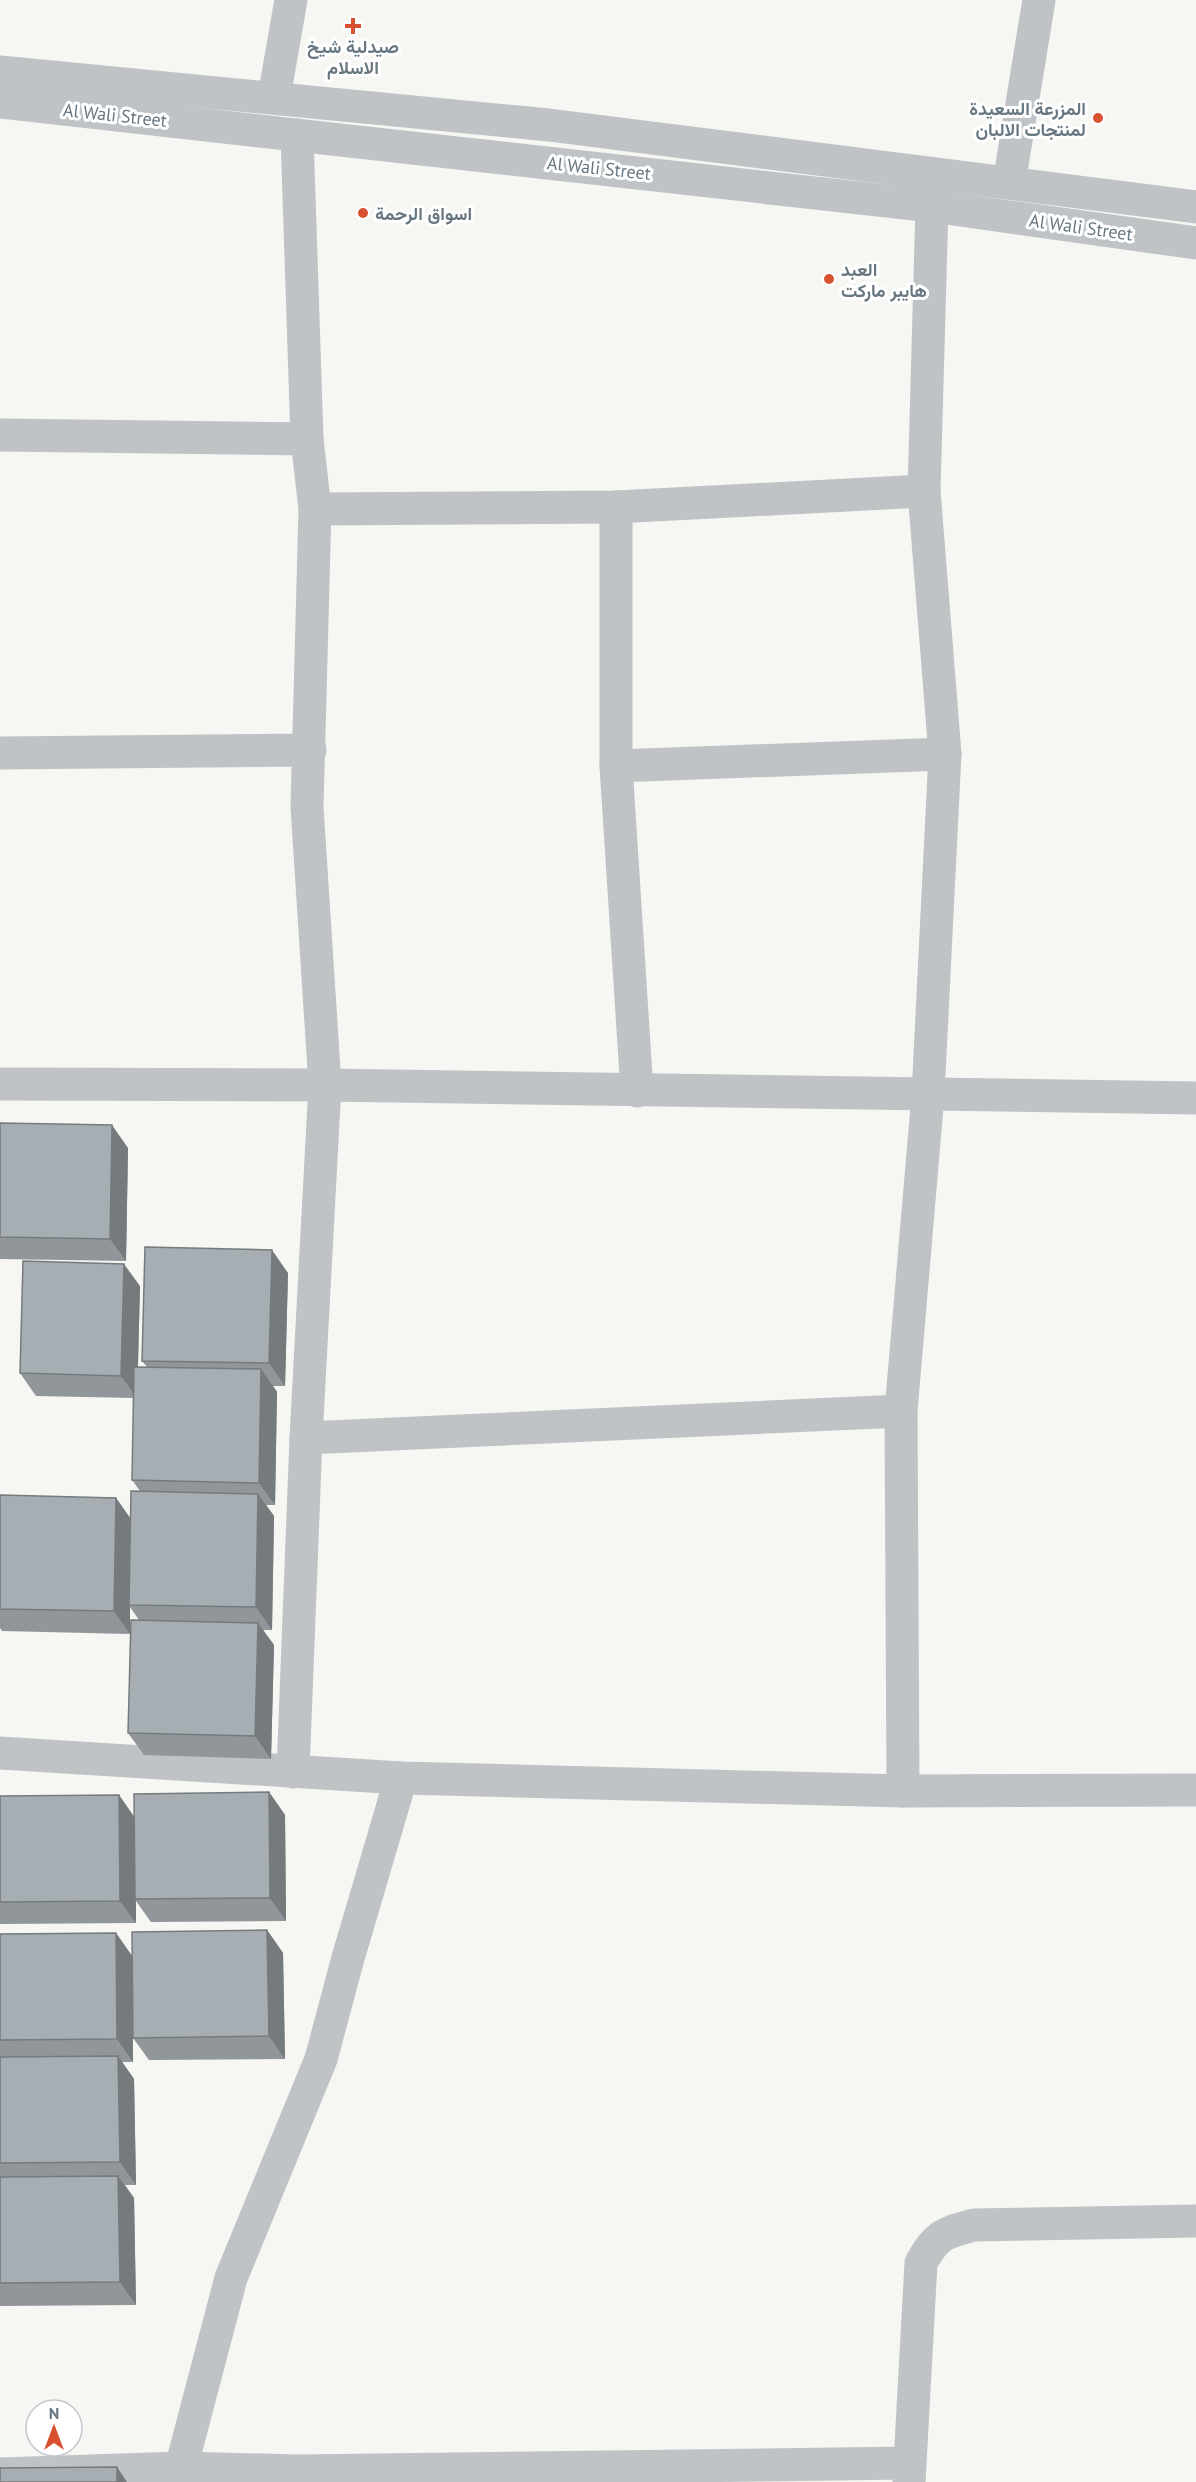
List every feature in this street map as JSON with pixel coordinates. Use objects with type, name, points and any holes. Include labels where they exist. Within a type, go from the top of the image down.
[{"type":"street","points":[[274,97],[291,0]]},
{"type":"street","points":[[1009,183],[1039,0]]},
{"type":"street","name":"Al Wali Street","points":[[0,72],[549,125],[1196,207]]},
{"type":"street","name":"Al Wali Street","points":[[0,102],[932,206],[1196,243]]},
{"type":"street","points":[[293,1772],[306,1438],[325,1085],[307,807],[315,509],[307,439],[297,135]]},
{"type":"street","points":[[903,1791],[901,1411],[928,1095],[945,754],[924,490],[932,206]]},
{"type":"street","points":[[0,435],[307,439]]},
{"type":"street","points":[[315,509],[616,507],[924,490]]},
{"type":"street","points":[[616,507],[616,765],[637,1091]]},
{"type":"street","points":[[0,753],[310,750]]},
{"type":"street","points":[[616,765],[945,754]]},
{"type":"street","points":[[0,1084],[325,1085],[1196,1098]]},
{"type":"street","points":[[306,1438],[901,1411]]},
{"type":"street","points":[[0,1753],[401,1778],[903,1791],[1196,1790]]},
{"type":"street","points":[[181,2468],[231,2278],[321,2059],[401,1778]]},
{"type":"street","points":[[0,2474],[181,2468],[298,2476],[909,2473],[921,2263],[932,2243],[950,2231],[974,2224],[1196,2221]]},
{"type":"building","points":[[0,1123],[112,1125],[110,1239],[0,1237]]},
{"type":"building","points":[[145,1247],[272,1250],[269,1363],[142,1361]]},
{"type":"building","points":[[23,1261],[124,1264],[121,1376],[20,1373]]},
{"type":"building","points":[[134,1367],[261,1369],[259,1483],[132,1480]]},
{"type":"building","points":[[131,1491],[258,1494],[256,1607],[129,1605]]},
{"type":"building","points":[[0,1495],[116,1498],[114,1611],[0,1609]]},
{"type":"building","points":[[131,1620],[258,1623],[255,1736],[128,1733]]},
{"type":"building","points":[[269,1792],[270,1898],[135,1899],[134,1794]]},
{"type":"building","points":[[119,1795],[120,1901],[0,1902],[0,1796]]},
{"type":"building","points":[[267,1930],[269,2036],[133,2038],[132,1932]]},
{"type":"building","points":[[116,1933],[117,2039],[0,2040],[0,1934]]},
{"type":"building","points":[[118,2056],[120,2162],[0,2163],[0,2057]]},
{"type":"building","points":[[118,2176],[120,2282],[0,2283],[0,2177]]},
{"type":"building","points":[[117,2467],[117,2482],[0,2482],[0,2468]]},
{"type":"place","name":"صيدلية شيخ الاسلام","points":[[353,26]]},
{"type":"place","name":"المزرعة السعيدة لمنتجات الالبان","points":[[1098,118]]},
{"type":"place","name":"اسواق الرحمة","points":[[363,213]]},
{"type":"place","name":"العبد هايبر ماركت","points":[[829,279]]}]
